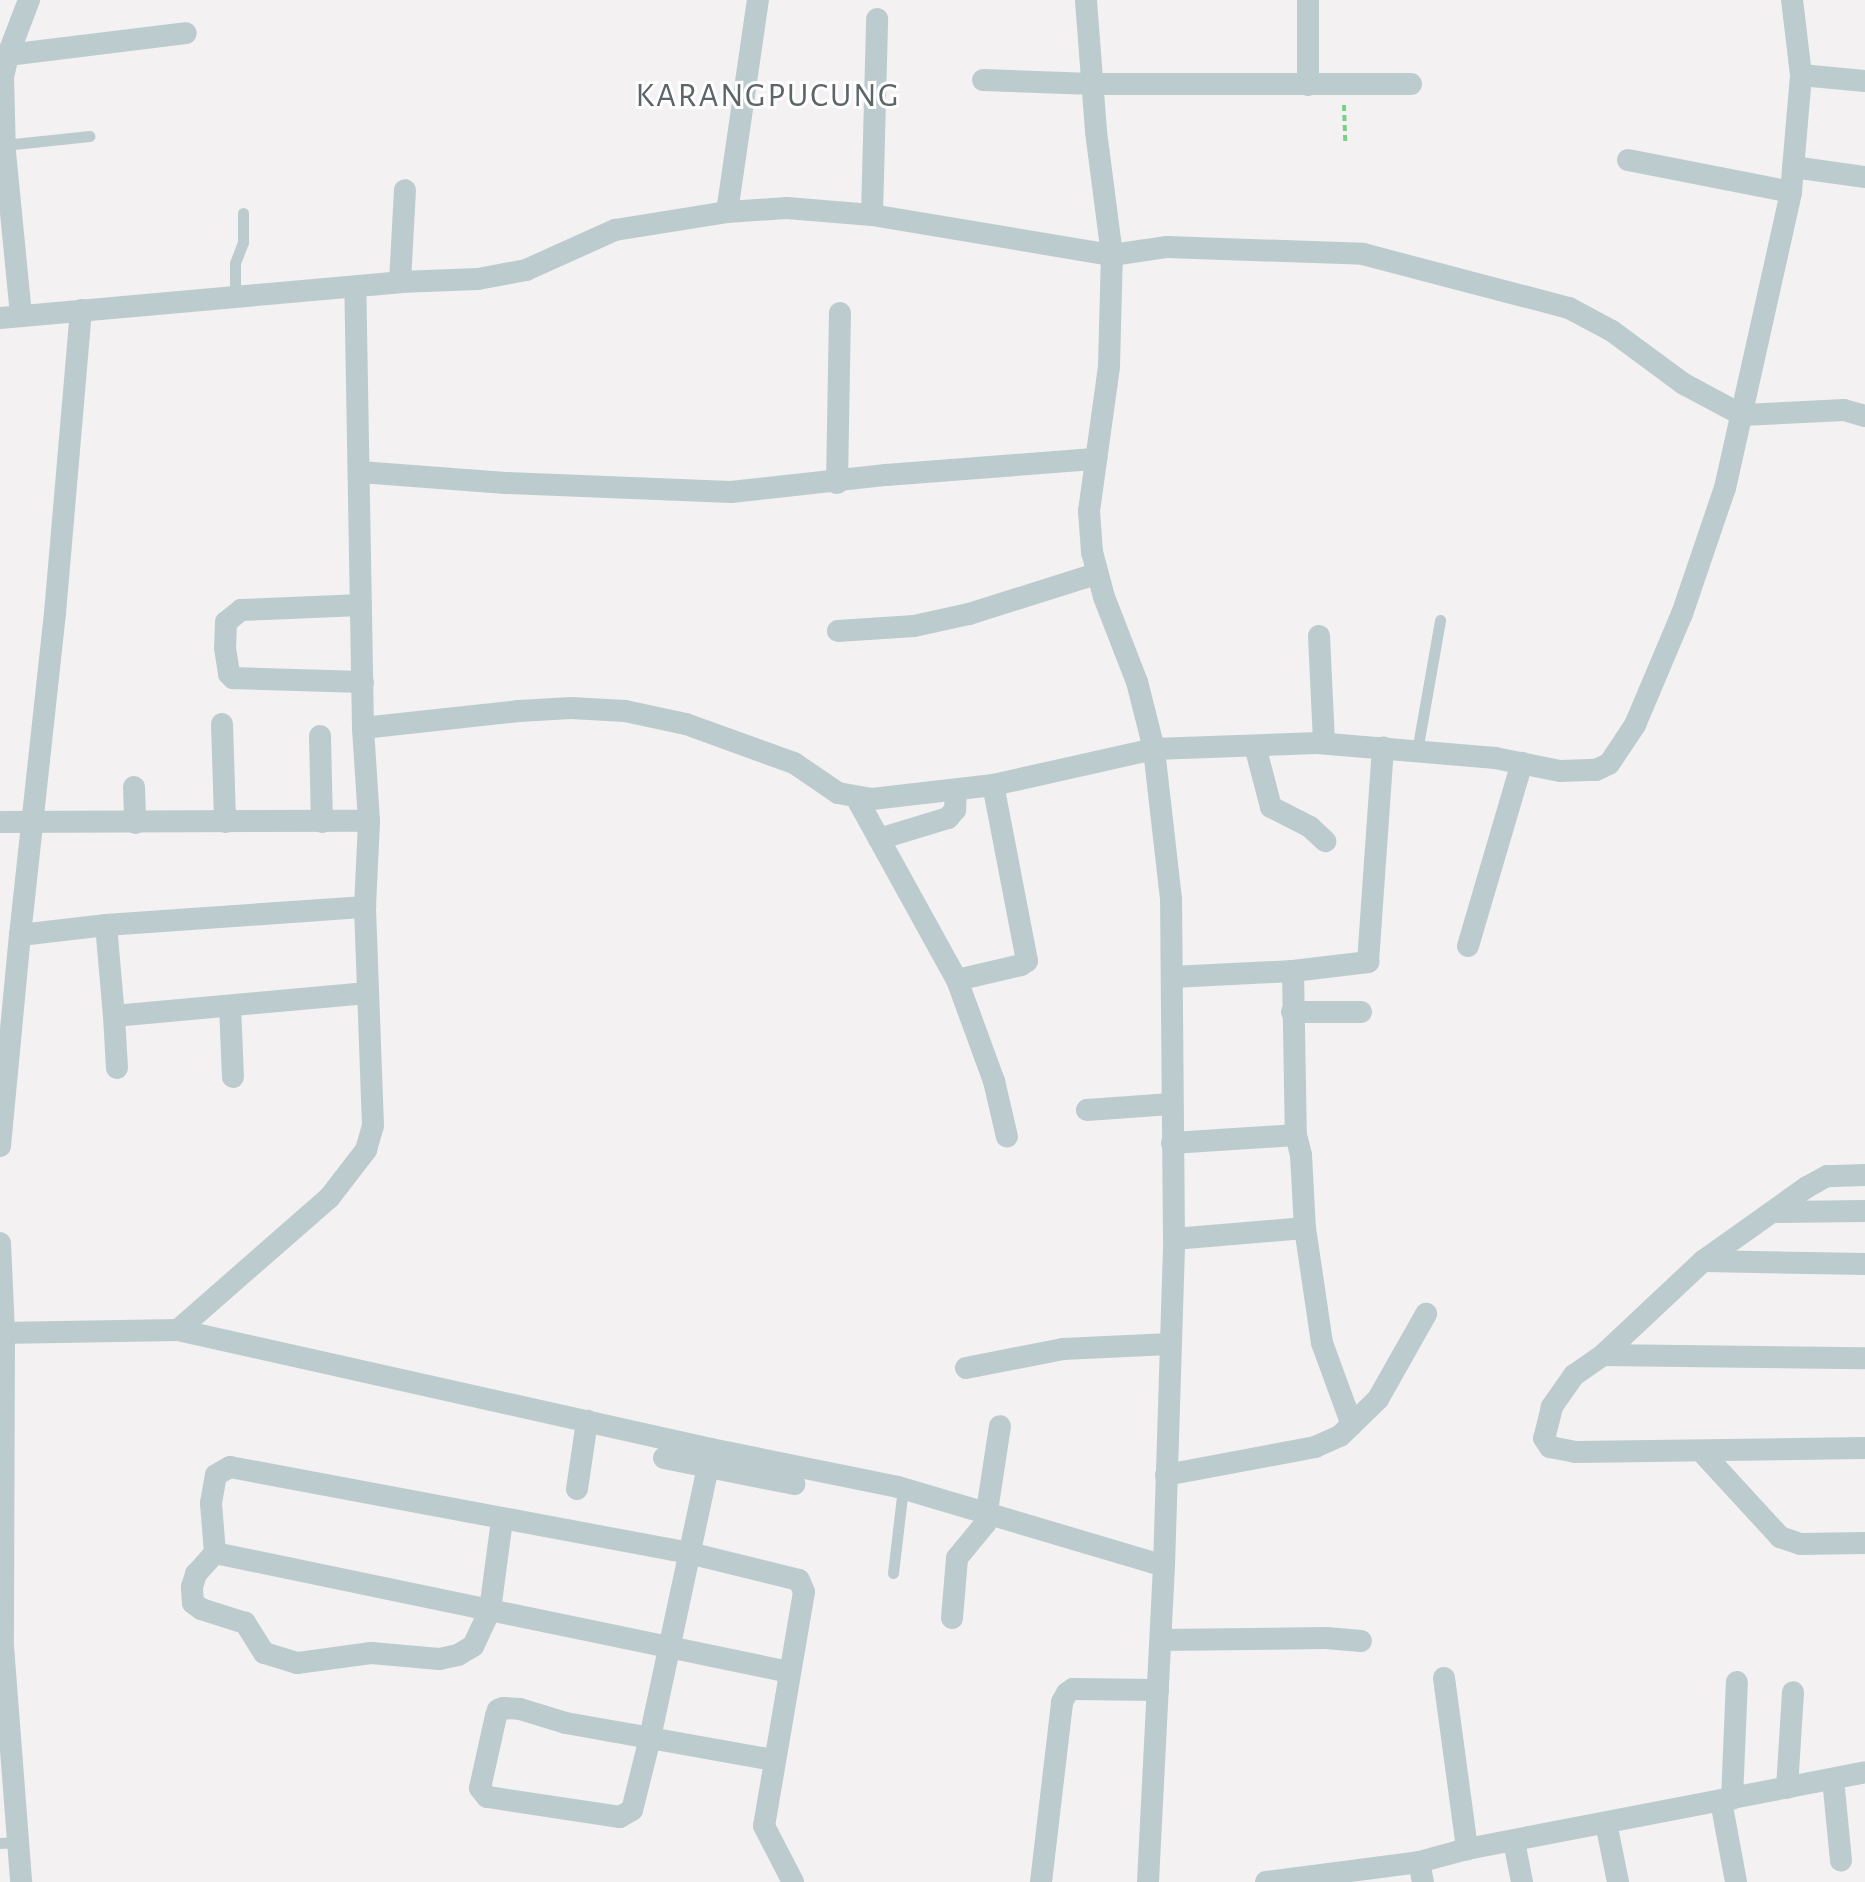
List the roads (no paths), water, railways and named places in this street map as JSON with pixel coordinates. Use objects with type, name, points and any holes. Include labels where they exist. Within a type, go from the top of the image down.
[{"type":"street","points":[[29,0],[3,77],[3,150],[11,316],[400,282],[478,279],[526,270],[615,230],[727,212],[787,208],[872,215],[1112,255],[1167,247],[1363,254],[1569,308],[1601,325],[1684,384],[1742,415],[1844,410],[1865,416]]},
{"type":"street","points":[[727,212],[758,0]]},
{"type":"street","points":[[1086,0],[1112,255],[1109,366],[1089,511],[1096,574],[1137,682],[1154,749],[1171,899],[1174,1239],[1164,1566],[1148,1882]]},
{"type":"street","points":[[1308,0],[1308,85]]},
{"type":"street","points":[[363,728],[519,711],[571,708],[625,711],[686,724],[794,763],[838,793],[857,799],[993,785],[1154,749],[1324,743],[1522,763],[1560,771],[1596,770],[1609,764],[1635,725],[1682,614],[1725,488],[1791,192],[1801,75],[1792,0]]},
{"type":"street","points":[[872,215],[877,19]]},
{"type":"street","points":[[8,55],[186,33]]},
{"type":"street","points":[[1801,75],[1865,81]]},
{"type":"street","points":[[983,80],[1093,84],[1411,84]]},
{"type":"street","points":[[1628,160],[1791,192]]},
{"type":"street","points":[[1793,167],[1865,177]]},
{"type":"street","points":[[400,282],[405,190]]},
{"type":"street","points":[[178,1330],[329,1198],[366,1150],[373,1126],[365,907],[369,821],[363,728],[355,287]]},
{"type":"street","points":[[0,1146],[31,824],[57,597],[81,310]]},
{"type":"street","points":[[837,483],[840,313]]},
{"type":"street","points":[[360,472],[671,492],[767,491],[886,475],[1096,459]]},
{"type":"street","points":[[838,631],[914,626],[969,614],[1096,574]]},
{"type":"street","points":[[361,605],[241,610],[226,622],[225,648],[229,674],[233,678],[363,682]]},
{"type":"street","points":[[1319,636],[1324,743]]},
{"type":"street","points":[[222,724],[225,822]]},
{"type":"street","points":[[320,736],[322,822]]},
{"type":"street","points":[[1255,746],[1271,807],[1310,827],[1325,841]]},
{"type":"street","points":[[1172,977],[1293,971],[1368,962],[1383,748]]},
{"type":"street","points":[[1468,946],[1522,763]]},
{"type":"street","points":[[957,980],[1027,961],[993,785]]},
{"type":"street","points":[[134,787],[135,823]]},
{"type":"street","points":[[879,839],[948,818],[955,810],[956,790]]},
{"type":"street","points":[[857,799],[957,980],[994,1081],[1007,1137]]},
{"type":"street","points":[[0,822],[369,821]]},
{"type":"street","points":[[20,935],[106,925],[365,907]]},
{"type":"street","points":[[106,925],[117,1068]]},
{"type":"street","points":[[1293,971],[1296,1135],[1301,1155],[1305,1228],[1322,1343],[1352,1425]]},
{"type":"street","points":[[114,1016],[367,993]]},
{"type":"street","points":[[230,1006],[233,1077]]},
{"type":"street","points":[[1292,1012],[1361,1012]]},
{"type":"street","points":[[1087,1110],[1171,1104]]},
{"type":"street","points":[[1172,1143],[1296,1135]]},
{"type":"street","points":[[1865,1175],[1827,1176],[1703,1261],[1603,1355],[1574,1375],[1557,1399],[1544,1438],[1550,1447],[1575,1452],[1865,1448]]},
{"type":"street","points":[[1777,1212],[1865,1211]]},
{"type":"street","points":[[1174,1239],[1305,1228]]},
{"type":"street","points":[[0,1243],[3,1646],[9,1843],[21,1882]]},
{"type":"street","points":[[1703,1261],[1865,1264]]},
{"type":"street","points":[[1166,1475],[1315,1447],[1340,1436],[1378,1399],[1426,1314]]},
{"type":"street","points":[[2,1332],[178,1330],[903,1488],[1164,1566]]},
{"type":"street","points":[[966,1368],[1063,1349],[1170,1344]]},
{"type":"street","points":[[1603,1355],[1865,1358]]},
{"type":"street","points":[[577,1489],[587,1421]]},
{"type":"street","points":[[952,1618],[957,1558],[985,1524],[1000,1426]]},
{"type":"street","points":[[1701,1451],[1780,1537],[1800,1544],[1865,1543]]},
{"type":"street","points":[[664,1458],[794,1484]]},
{"type":"street","points":[[502,1520],[490,1610],[473,1646],[458,1655],[439,1659],[371,1653],[297,1663],[264,1653],[245,1623],[201,1609],[193,1603],[192,1587],[196,1574],[215,1553],[211,1503],[216,1475],[230,1467],[245,1467],[502,1520],[689,1553],[799,1580],[804,1592],[764,1826],[793,1882]]},
{"type":"street","points":[[708,1467],[650,1738],[634,1804],[627,1815],[482,1794],[480,1788],[498,1710],[520,1709],[566,1723],[650,1738],[773,1760]]},
{"type":"street","points":[[215,1553],[789,1672]]},
{"type":"street","points":[[1161,1640],[1326,1638],[1361,1641]]},
{"type":"street","points":[[1444,1678],[1467,1849]]},
{"type":"street","points":[[1736,1882],[1726,1800],[1737,1682]]},
{"type":"street","points":[[1041,1882],[1062,1702],[1067,1693],[1073,1689],[1158,1690]]},
{"type":"street","points":[[1787,1788],[1793,1692]]},
{"type":"street","points":[[1266,1882],[1421,1872],[1467,1849],[1865,1772]]},
{"type":"street","points":[[1833,1779],[1841,1861]]},
{"type":"street","points":[[1606,1823],[1618,1882]]},
{"type":"street","points":[[1514,1841],[1522,1882]]},
{"type":"lane","points":[[3,150],[90,136]]},
{"type":"lane","points":[[235,297],[235,263],[243,242],[243,213]]},
{"type":"lane","points":[[1417,751],[1440,620]]},
{"type":"lane","points":[[893,1573],[903,1488]]},
{"type":"district","name":"KARANGPUCUNG","points":[[768,97]]}]
